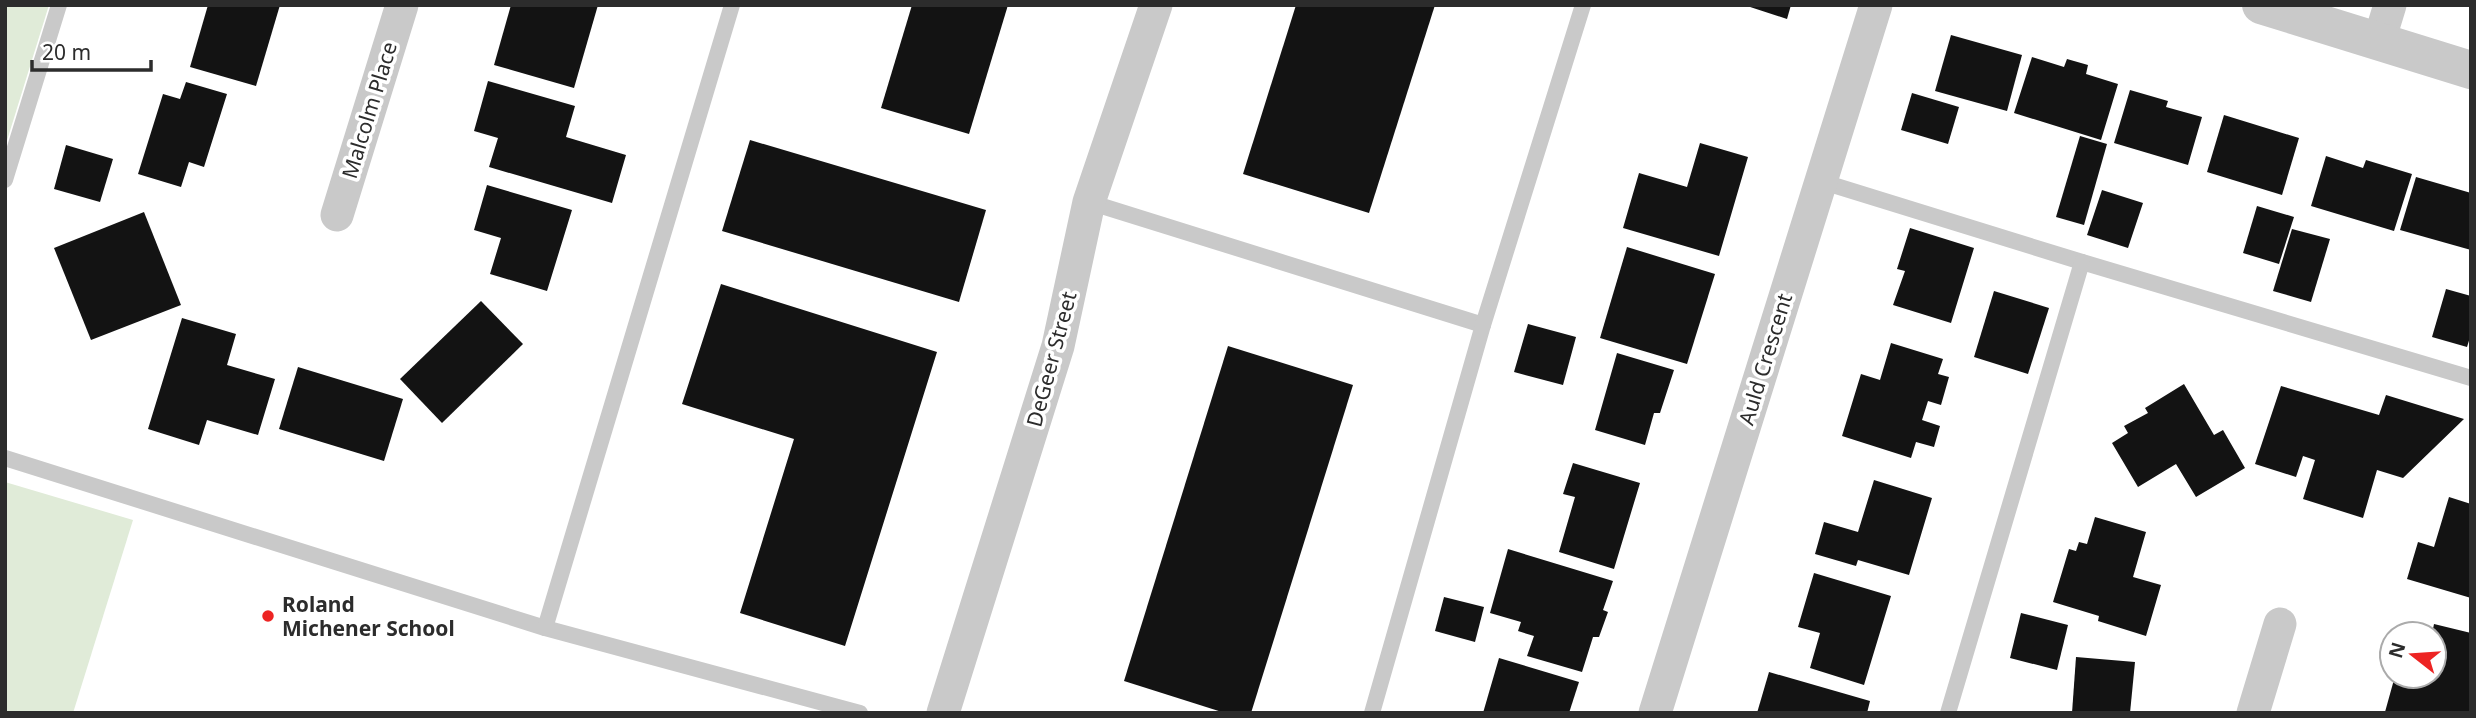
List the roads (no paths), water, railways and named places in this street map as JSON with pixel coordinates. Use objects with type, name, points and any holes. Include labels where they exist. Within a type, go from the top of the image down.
[{"type":"street","name":"Malcolm Place","points":[[337,215],[401,5]]},
{"type":"street","name":"DeGeer Street","points":[[943,713],[1058,346],[1089,202],[1156,5]]},
{"type":"street","name":"Auld Crescent","points":[[1655,713],[1876,5]]},
{"type":"street","points":[[2261,5],[2385,23],[2471,69]]},
{"type":"street","points":[[2253,713],[2280,624]]},
{"type":"lane","points":[[5,180],[59,5]]},
{"type":"lane","points":[[545,628],[732,5]]},
{"type":"lane","points":[[1372,713],[1483,325],[1583,5]]},
{"type":"lane","points":[[1821,181],[2471,379]]},
{"type":"lane","points":[[1089,202],[1483,325]]},
{"type":"lane","points":[[1948,713],[2082,262]]},
{"type":"lane","points":[[5,458],[545,628],[860,713]]},
{"type":"place","name":"Roland Michener School","points":[[268,616]]}]
